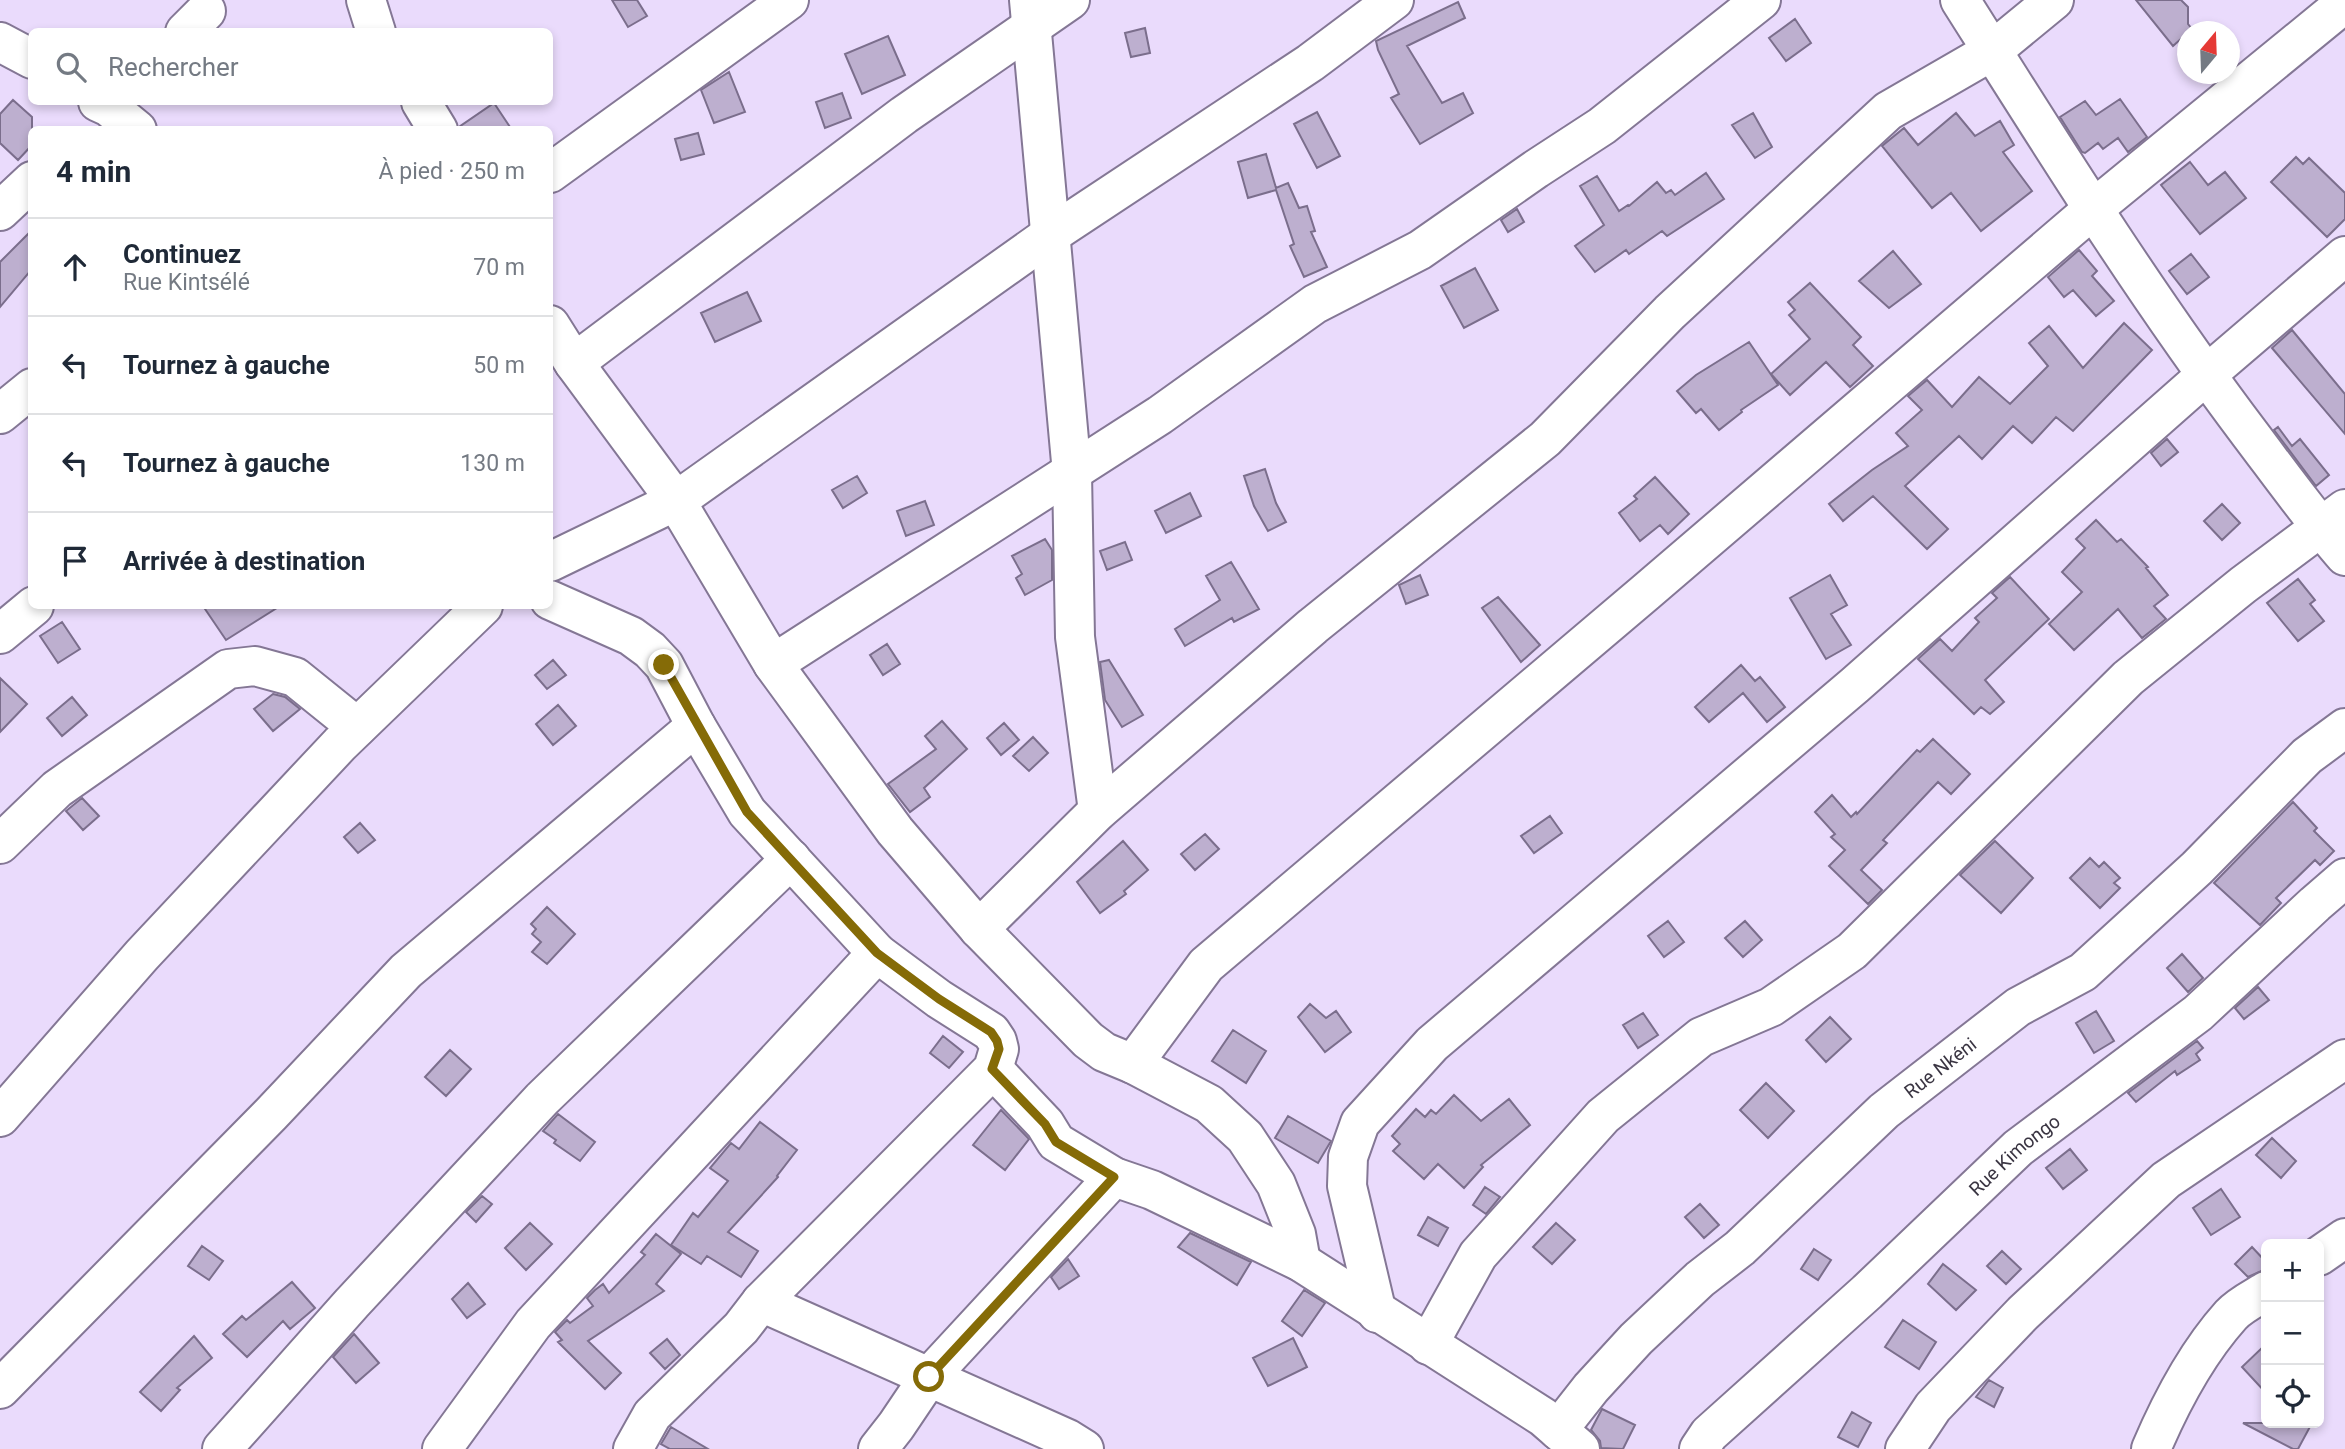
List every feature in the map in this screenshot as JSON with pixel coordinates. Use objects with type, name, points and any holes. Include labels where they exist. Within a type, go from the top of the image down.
[{"type":"street","points":[[366,0],[375,28]]},
{"type":"street","points":[[553,171],[789,0]]},
{"type":"street","points":[[574,363],[904,115],[1030,13],[1070,0]]},
{"type":"street","points":[[553,561],[676,501],[1050,235],[1310,63],[1394,0]]},
{"type":"street","points":[[773,664],[1160,415],[1315,304],[1420,250],[1602,126],[1761,0]]},
{"type":"street","points":[[1960,0],[2092,210],[2206,375],[2332,517],[2345,556]]},
{"type":"street","points":[[979,929],[1098,811],[1313,626],[1545,439],[1670,312],[1888,111],[1992,51],[2054,0]]},
{"type":"street","points":[[1133,1064],[1206,965],[2092,210],[2345,3]]},
{"type":"street","points":[[1030,13],[1072,473],[1075,637],[1098,811]]},
{"type":"street","points":[[0,42],[28,57]]},
{"type":"street","points":[[423,105],[436,126]]},
{"type":"street","points":[[0,211],[28,185]]},
{"type":"street","points":[[1377,1313],[1347,1186],[1348,1157],[1360,1123],[1432,1044],[1855,685],[2345,256]]},
{"type":"street","points":[[553,330],[574,363],[676,501],[773,664],[895,831],[979,929],[1088,1040],[1104,1052],[1133,1064],[1209,1104],[1245,1137],[1276,1184],[1296,1234],[1301,1262]]},
{"type":"street","points":[[0,414],[28,391]]},
{"type":"street","points":[[1429,1345],[1478,1255],[1603,1116],[1701,1037],[1771,1007],[1853,951],[2128,678],[2332,517]]},
{"type":"street","points":[[553,601],[631,636],[650,650],[664,665],[696,726],[747,812],[877,953],[939,999],[991,1032],[999,1049],[992,1069],[761,1302],[741,1328],[652,1415],[633,1449]]},
{"type":"street","points":[[0,634],[30,609]]},
{"type":"street","points":[[0,1117],[142,954],[357,727],[480,609]]},
{"type":"street","points":[[0,844],[57,789],[228,669],[255,666],[295,677],[357,727]]},
{"type":"street","points":[[0,1389],[271,1114],[406,971],[696,726]]},
{"type":"street","name":"Rue Nkéni","points":[[1553,1436],[1591,1388],[1636,1339],[1700,1279],[1740,1248],[1884,1111],[2018,1007],[2083,972],[2197,868],[2307,756],[2345,728]]},
{"type":"street","points":[[222,1449],[352,1303],[542,1099],[791,859]]},
{"type":"street","name":"Rue Kimongo","points":[[1699,1449],[1709,1434],[1867,1292],[2018,1148],[2198,1013],[2345,878]]},
{"type":"street","points":[[442,1449],[533,1324],[877,953]]},
{"type":"street","points":[[1906,1449],[1933,1407],[2023,1313],[2166,1180],[2345,1059]]},
{"type":"street","points":[[992,1069],[1045,1124],[1056,1142],[1114,1177],[1152,1191],[1301,1262],[1429,1345],[1553,1436]]},
{"type":"street","points":[[878,1449],[929,1377],[1114,1177]]},
{"type":"street","points":[[2324,1253],[2345,1238]]},
{"type":"street","points":[[2151,1449],[2165,1417],[2197,1360],[2232,1313],[2261,1294]]},
{"type":"street","points":[[761,1302],[1068,1439],[1084,1449]]},
{"type":"building","points":[[612,0],[637,0],[647,16],[628,27]]},
{"type":"building","points":[[2136,0],[2181,0],[2188,7],[2188,21],[2177,21],[2177,42],[2173,46]]},
{"type":"building","points":[[1458,2],[1465,18],[1407,46],[1442,103],[1463,93],[1473,113],[1420,144],[1391,98],[1399,94],[1376,41]]},
{"type":"building","points":[[1795,19],[1811,43],[1786,61],[1769,38]]},
{"type":"building","points":[[1145,28],[1150,53],[1131,57],[1125,33]]},
{"type":"building","points":[[888,36],[905,75],[862,94],[845,54]]},
{"type":"building","points":[[729,72],[745,112],[714,123],[701,90]]},
{"type":"building","points":[[842,93],[851,118],[825,128],[816,102]]},
{"type":"building","points":[[2120,99],[2147,137],[2128,152],[2118,138],[2103,149],[2098,143],[2085,153],[2082,152],[2060,117],[2085,101],[2096,115]]},
{"type":"building","points":[[13,100],[32,117],[32,126],[28,126],[28,149],[18,160],[0,143],[0,114]]},
{"type":"building","points":[[491,105],[495,105],[509,126],[460,126]]},
{"type":"building","points":[[1317,112],[1340,156],[1317,168],[1294,124]]},
{"type":"building","points":[[1753,113],[1772,147],[1755,158],[1732,125]]},
{"type":"building","points":[[1956,113],[1975,136],[2000,121],[2014,145],[2003,152],[2032,191],[1981,231],[1951,193],[1932,208],[1882,146],[1904,128],[1918,145]]},
{"type":"building","points":[[698,133],[704,154],[681,160],[675,139]]},
{"type":"building","points":[[1266,154],[1276,188],[1288,183],[1299,208],[1307,206],[1315,231],[1311,232],[1327,267],[1304,277],[1290,246],[1294,244],[1276,190],[1248,198],[1238,162]]},
{"type":"building","points":[[2296,157],[2303,164],[2309,158],[2345,193],[2345,219],[2327,237],[2271,182]]},
{"type":"building","points":[[2190,162],[2208,185],[2225,172],[2246,198],[2200,234],[2161,185]]},
{"type":"building","points":[[1706,173],[1724,199],[1667,236],[1662,231],[1629,254],[1626,250],[1595,272],[1575,246],[1604,225],[1580,186],[1597,176],[1619,211],[1657,182],[1666,193],[1671,190],[1675,195]]},
{"type":"building","points":[[1517,209],[1524,222],[1508,232],[1501,220]]},
{"type":"building","points":[[28,234],[28,274],[0,307],[0,262]]},
{"type":"building","points":[[2079,250],[2097,271],[2092,276],[2114,301],[2096,316],[2073,290],[2064,297],[2048,277]]},
{"type":"building","points":[[1893,251],[1921,284],[1889,308],[1859,281]]},
{"type":"building","points":[[2191,254],[2209,277],[2187,294],[2169,271]]},
{"type":"building","points":[[1475,268],[1498,310],[1464,328],[1441,286]]},
{"type":"building","points":[[1810,283],[1861,337],[1853,345],[1873,366],[1850,387],[1826,362],[1790,395],[1771,374],[1810,339],[1789,315],[1795,310],[1788,302]]},
{"type":"building","points":[[747,292],[761,321],[715,342],[701,313]]},
{"type":"building","points":[[2124,323],[2152,350],[2073,431],[2056,417],[2032,443],[2013,426],[1982,459],[1959,436],[1905,486],[1948,529],[1927,549],[1873,496],[1843,521],[1829,504],[1908,446],[1896,433],[1922,410],[1908,396],[1927,380],[1952,407],[1979,377],[2010,404],[2048,366],[2029,343],[2049,326],[2083,368]]},
{"type":"building","points":[[2292,330],[2345,394],[2345,434],[2272,348]]},
{"type":"building","points":[[1749,342],[1778,385],[1741,410],[1742,412],[1719,430],[1701,409],[1696,413],[1677,391],[1696,375]]},
{"type":"building","points":[[2278,427],[2292,446],[2300,439],[2329,475],[2316,486],[2274,430]]},
{"type":"building","points":[[2167,439],[2178,452],[2161,466],[2151,453]]},
{"type":"building","points":[[1265,469],[1276,503],[1286,522],[1268,531],[1254,506],[1244,476]]},
{"type":"building","points":[[857,476],[867,493],[843,508],[832,490]]},
{"type":"building","points":[[1655,477],[1689,514],[1668,534],[1660,525],[1640,541],[1619,513],[1637,499],[1634,496]]},
{"type":"building","points":[[1190,493],[1201,516],[1166,533],[1155,511]]},
{"type":"building","points":[[925,501],[934,525],[906,536],[897,511]]},
{"type":"building","points":[[2222,504],[2240,523],[2222,540],[2204,521]]},
{"type":"building","points":[[2096,520],[2117,542],[2121,539],[2148,567],[2146,568],[2168,595],[2154,606],[2166,619],[2142,638],[2118,609],[2074,650],[2049,624],[2082,592],[2062,572],[2085,548],[2076,539]]},
{"type":"building","points":[[1045,539],[1052,550],[1052,580],[1025,595],[1016,578],[1022,574],[1012,556]]},
{"type":"building","points":[[1125,542],[1132,560],[1107,570],[1100,551]]},
{"type":"building","points":[[1231,562],[1259,609],[1234,622],[1232,618],[1185,646],[1175,629],[1220,600],[1206,576]]},
{"type":"building","points":[[1420,575],[1428,595],[1406,604],[1399,585]]},
{"type":"building","points":[[1830,575],[1847,605],[1831,614],[1851,645],[1826,659],[1790,598]]},
{"type":"building","points":[[2010,577],[2049,619],[1985,680],[2004,702],[1990,714],[1981,707],[1974,714],[1918,659],[1940,639],[1952,651],[1979,622],[1975,618],[1997,598],[1992,593]]},
{"type":"building","points":[[2298,579],[2315,600],[2310,604],[2324,621],[2298,641],[2267,603]]},
{"type":"building","points":[[1498,597],[1540,645],[1521,662],[1482,608]]},
{"type":"building","points":[[205,609],[275,609],[226,640]]},
{"type":"building","points":[[62,622],[80,649],[58,663],[40,636]]},
{"type":"building","points":[[887,644],[900,664],[883,675],[870,655]]},
{"type":"building","points":[[553,660],[566,675],[547,689],[535,675]]},
{"type":"building","points":[[1109,660],[1143,715],[1122,727],[1105,700],[1100,662]]},
{"type":"building","points":[[1741,665],[1755,681],[1760,677],[1785,707],[1767,722],[1743,693],[1709,722],[1695,707]]},
{"type":"building","points":[[0,678],[27,704],[0,732]]},
{"type":"building","points":[[273,694],[285,697],[300,709],[273,731],[254,709]]},
{"type":"building","points":[[72,697],[87,715],[62,736],[47,718]]},
{"type":"building","points":[[558,705],[576,726],[553,745],[536,724]]},
{"type":"building","points":[[942,721],[967,749],[924,788],[930,797],[910,812],[888,784],[936,749],[925,736]]},
{"type":"building","points":[[1004,723],[1019,740],[1001,755],[987,738]]},
{"type":"building","points":[[1033,737],[1048,753],[1029,771],[1013,756]]},
{"type":"building","points":[[1933,739],[1970,774],[1951,794],[1938,782],[1883,840],[1887,843],[1861,870],[1882,890],[1868,904],[1829,866],[1845,850],[1831,837],[1835,834],[1815,812],[1832,795],[1851,817],[1856,812],[1857,814],[1917,750],[1920,752]]},
{"type":"building","points":[[82,798],[99,816],[83,830],[66,811]]},
{"type":"building","points":[[2293,802],[2317,828],[2314,831],[2334,851],[2320,865],[2315,860],[2276,898],[2281,903],[2260,925],[2214,883]]},
{"type":"building","points":[[1550,816],[1562,833],[1534,853],[1521,836]]},
{"type":"building","points":[[360,823],[375,840],[358,853],[344,837]]},
{"type":"building","points":[[1205,834],[1219,849],[1195,870],[1181,854]]},
{"type":"building","points":[[1123,841],[1148,870],[1124,891],[1126,894],[1100,913],[1077,882]]},
{"type":"building","points":[[1995,841],[2033,878],[2001,913],[1960,875]]},
{"type":"building","points":[[2090,858],[2099,867],[2104,862],[2120,878],[2114,883],[2120,888],[2100,908],[2070,878]]},
{"type":"building","points":[[547,907],[575,934],[547,964],[532,952],[541,942],[532,934],[536,929],[531,924]]},
{"type":"building","points":[[1668,921],[1684,942],[1664,957],[1648,936]]},
{"type":"building","points":[[1745,921],[1762,940],[1743,957],[1725,938]]},
{"type":"building","points":[[2182,954],[2203,978],[2188,992],[2167,968]]},
{"type":"building","points":[[2258,987],[2269,1000],[2244,1019],[2235,1008]]},
{"type":"building","points":[[1310,1004],[1326,1018],[1336,1011],[1351,1032],[1325,1052],[1298,1017]]},
{"type":"building","points":[[2096,1011],[2114,1041],[2094,1053],[2076,1023]]},
{"type":"building","points":[[1643,1013],[1658,1035],[1638,1048],[1623,1025]]},
{"type":"building","points":[[1830,1017],[1851,1039],[1826,1062],[1806,1040]]},
{"type":"building","points":[[1233,1030],[1266,1051],[1246,1083],[1212,1061]]},
{"type":"building","points":[[943,1036],[963,1052],[949,1068],[930,1053]]},
{"type":"building","points":[[2197,1041],[2203,1048],[2196,1054],[2200,1060],[2177,1075],[2175,1071],[2136,1102],[2128,1093]]},
{"type":"building","points":[[450,1050],[471,1069],[446,1096],[425,1077]]},
{"type":"building","points":[[1766,1083],[1794,1111],[1768,1138],[1740,1110]]},
{"type":"building","points":[[1454,1095],[1481,1121],[1509,1099],[1530,1125],[1481,1165],[1483,1167],[1464,1188],[1438,1164],[1424,1179],[1393,1151],[1400,1144],[1392,1136],[1416,1109],[1425,1117],[1431,1110],[1436,1114]]},
{"type":"building","points":[[1001,1110],[1029,1139],[1005,1170],[973,1145]]},
{"type":"building","points":[[558,1114],[595,1142],[580,1161],[554,1143],[556,1140],[543,1131]]},
{"type":"building","points":[[1288,1116],[1331,1141],[1318,1163],[1275,1138]]},
{"type":"building","points":[[760,1122],[797,1150],[778,1177],[728,1232],[758,1251],[741,1277],[707,1256],[701,1264],[671,1245],[693,1213],[698,1217],[728,1181],[710,1168],[731,1143],[739,1149]]},
{"type":"building","points":[[2272,1138],[2296,1161],[2281,1178],[2256,1155]]},
{"type":"building","points":[[2070,1149],[2087,1170],[2063,1189],[2046,1168]]},
{"type":"building","points":[[1485,1187],[1500,1197],[1486,1214],[1473,1205]]},
{"type":"building","points":[[2221,1189],[2240,1217],[2211,1235],[2193,1208]]},
{"type":"building","points":[[482,1196],[492,1204],[476,1222],[466,1212]]},
{"type":"building","points":[[1700,1204],[1719,1225],[1704,1238],[1685,1217]]},
{"type":"building","points":[[1428,1217],[1448,1228],[1438,1246],[1418,1235]]},
{"type":"building","points":[[530,1223],[552,1244],[526,1270],[505,1248]]},
{"type":"building","points":[[1556,1223],[1575,1240],[1552,1264],[1533,1247]]},
{"type":"building","points":[[1190,1233],[1251,1262],[1237,1285],[1178,1247]]},
{"type":"building","points":[[656,1234],[681,1254],[656,1284],[664,1291],[588,1341],[621,1373],[605,1389],[558,1342],[562,1340],[555,1332],[567,1320],[570,1323],[593,1306],[587,1298],[603,1284],[609,1293],[645,1255],[641,1252]]},
{"type":"building","points":[[202,1246],[223,1261],[209,1280],[188,1266]]},
{"type":"building","points":[[2252,1247],[2261,1257],[2261,1271],[2248,1277],[2235,1264]]},
{"type":"building","points":[[1814,1249],[1831,1260],[1818,1280],[1801,1269]]},
{"type":"building","points":[[2002,1251],[2021,1269],[2006,1284],[1987,1266]]},
{"type":"building","points":[[1068,1259],[1079,1276],[1059,1289],[1051,1277]]},
{"type":"building","points":[[1943,1264],[1976,1290],[1956,1310],[1928,1284]]},
{"type":"building","points":[[292,1282],[315,1308],[290,1329],[283,1321],[247,1357],[223,1334],[242,1316],[246,1320]]},
{"type":"building","points":[[468,1283],[485,1304],[467,1318],[452,1299]]},
{"type":"building","points":[[1304,1290],[1325,1303],[1302,1336],[1282,1321]]},
{"type":"building","points":[[1903,1320],[1936,1342],[1919,1369],[1885,1347]]},
{"type":"building","points":[[354,1334],[379,1363],[356,1383],[333,1357]]},
{"type":"building","points":[[194,1336],[212,1358],[177,1388],[180,1390],[161,1411],[140,1392]]},
{"type":"building","points":[[1293,1338],[1307,1367],[1268,1386],[1253,1358]]},
{"type":"building","points":[[667,1339],[680,1355],[665,1369],[650,1353]]},
{"type":"building","points":[[2261,1349],[2261,1388],[2242,1367]]},
{"type":"building","points":[[1989,1380],[2003,1388],[1994,1407],[1976,1397]]},
{"type":"building","points":[[1602,1409],[1635,1425],[1623,1449],[1601,1448],[1600,1441],[1591,1430]]},
{"type":"building","points":[[1852,1412],[1871,1423],[1858,1447],[1838,1437]]},
{"type":"building","points":[[2243,1423],[2261,1423],[2261,1428],[2309,1428],[2298,1449],[2293,1449]]},
{"type":"building","points":[[671,1427],[708,1449],[670,1449],[661,1444]]},
{"type":"route","points":[[664,665],[696,726],[747,812],[877,953],[939,999],[991,1032],[999,1049],[992,1069],[1045,1124],[1056,1142],[1114,1177],[929,1377]]}]
